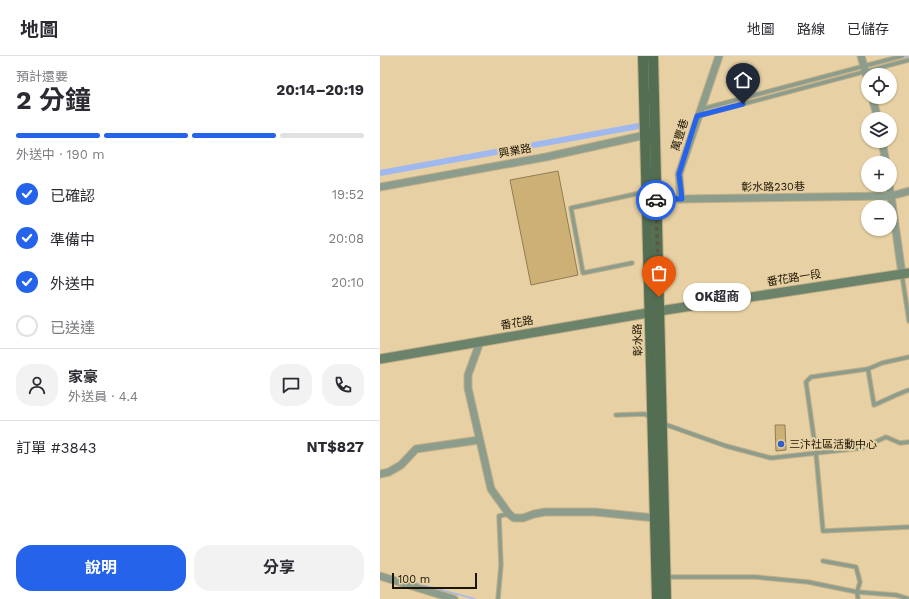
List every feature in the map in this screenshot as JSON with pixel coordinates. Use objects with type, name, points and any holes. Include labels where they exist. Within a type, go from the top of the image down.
[{"type":"main road","name":"彰水路","points":[[643,56],[656,198],[654,312],[661,577],[657,599]]},
{"type":"main road","name":"彰水路","points":[[652,56],[645,192],[654,312]]},
{"type":"main road","name":"番花路一段","points":[[654,312],[906,274]]},
{"type":"main road","name":"番花路","points":[[380,359],[654,312]]},
{"type":"main road","name":"彰水路","points":[[657,421],[655,518],[661,577],[666,599]]},
{"type":"street","name":"萬豐巷","points":[[682,199],[679,174],[698,113],[719,56]]},
{"type":"street","points":[[862,56],[865,68]]},
{"type":"street","name":"興業路","points":[[380,187],[546,157],[649,134]]},
{"type":"street","points":[[891,196],[909,191]]},
{"type":"street","points":[[890,192],[906,274]]},
{"type":"street","name":"彰水路230巷","points":[[656,198],[682,199],[891,196]]},
{"type":"street","points":[[480,342],[468,375],[468,388],[491,489],[509,514],[514,518],[523,518],[545,512],[595,512],[655,518]]},
{"type":"street","points":[[380,474],[389,472],[401,465],[416,449],[479,440]]},
{"type":"street","points":[[380,576],[454,599]]},
{"type":"lane","points":[[868,68],[902,56]]},
{"type":"lane","points":[[870,68],[909,60]]},
{"type":"lane","points":[[698,113],[861,70]]},
{"type":"lane","points":[[698,113],[861,70]]},
{"type":"lane","points":[[632,263],[583,273],[571,208],[645,192]]},
{"type":"lane","points":[[906,274],[909,321]]},
{"type":"lane","points":[[909,357],[882,363],[868,369],[811,378],[806,382],[816,453],[823,531],[909,527]]},
{"type":"lane","points":[[868,369],[874,405],[909,390]]},
{"type":"lane","points":[[616,415],[645,414],[657,421],[726,446],[771,458],[862,448],[886,437],[900,443],[909,442]]},
{"type":"lane","points":[[498,599],[501,565],[499,516],[509,514]]},
{"type":"lane","points":[[823,561],[856,567],[860,582],[857,592],[858,599]]},
{"type":"lane","points":[[661,577],[755,577],[808,582],[857,592],[896,595],[909,599]]},
{"type":"building","points":[[558,171],[578,275],[531,285],[510,180]]},
{"type":"building","name":"三汴社區活動中心","points":[[775,425],[785,425],[786,450],[776,451]]},
{"type":"waterway","points":[[902,58],[908,56]]},
{"type":"waterway","points":[[380,173],[639,126]]},
{"type":"waterway","points":[[409,581],[475,599]]},
{"type":"way so far","points":[[656,200],[659,297]]},
{"type":"place","name":"OK超商","points":[[659,297]]},
{"type":"place","name":"三汴社區活動中心","points":[[781,444]]},
{"type":"route","points":[[656,200],[656,198],[682,199],[679,174],[697,116],[743,104]]}]
